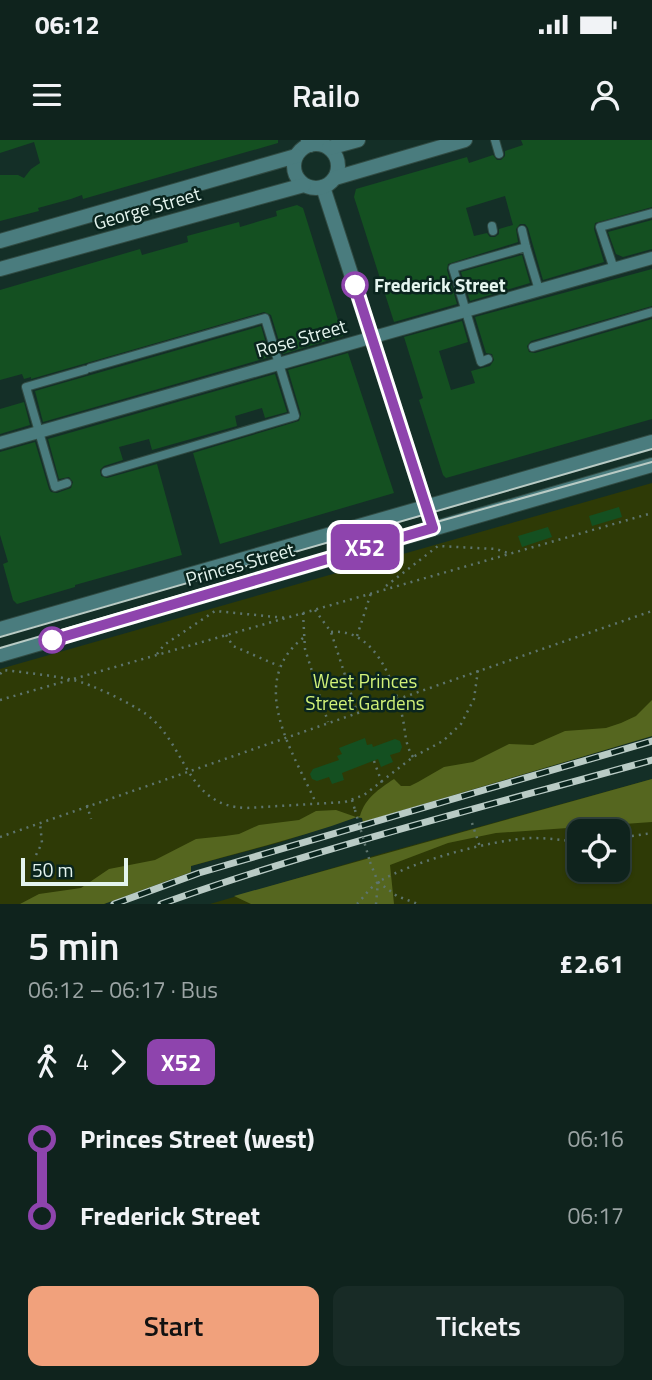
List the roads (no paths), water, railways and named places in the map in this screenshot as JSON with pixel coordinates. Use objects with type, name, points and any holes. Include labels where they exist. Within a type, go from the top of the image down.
[{"type":"street","name":"George Street","points":[[0,241],[296,156],[309,142],[329,148],[358,140]]},
{"type":"street","points":[[433,528],[323,187],[335,178],[465,140]]},
{"type":"street","points":[[329,148],[338,162],[335,178]]},
{"type":"street","points":[[296,156],[293,166],[295,175],[304,185]]},
{"type":"street","name":"George Street","points":[[0,269],[304,185],[323,187]]},
{"type":"street","name":"Rose Street","points":[[0,443],[652,258]]},
{"type":"street","name":"Princes Street","points":[[0,629],[652,442]]},
{"type":"street","name":"Princes Street","points":[[0,655],[652,465]]},
{"type":"lane","points":[[495,140],[499,153]]},
{"type":"lane","points":[[614,269],[600,228],[652,213]]},
{"type":"lane","points":[[522,230],[539,290]]},
{"type":"lane","points":[[488,359],[481,362],[453,268],[499,250],[527,247]]},
{"type":"lane","points":[[533,346],[652,312]]},
{"type":"lane","points":[[67,483],[55,486],[26,387],[265,318],[295,416],[106,472]]},
{"type":"tram line","points":[[0,637],[652,449]]},
{"type":"tram line","points":[[379,538],[652,462]]},
{"type":"tram line","points":[[0,648],[305,559]]},
{"type":"railway","points":[[114,904],[199,873],[652,741]]},
{"type":"railway","points":[[161,904],[343,846],[652,760]]},
{"type":"place","name":"Frederick Street","points":[[355,285]]},
{"type":"park label","name":"West Princes Street Gardens","points":[[365,692]]}]
